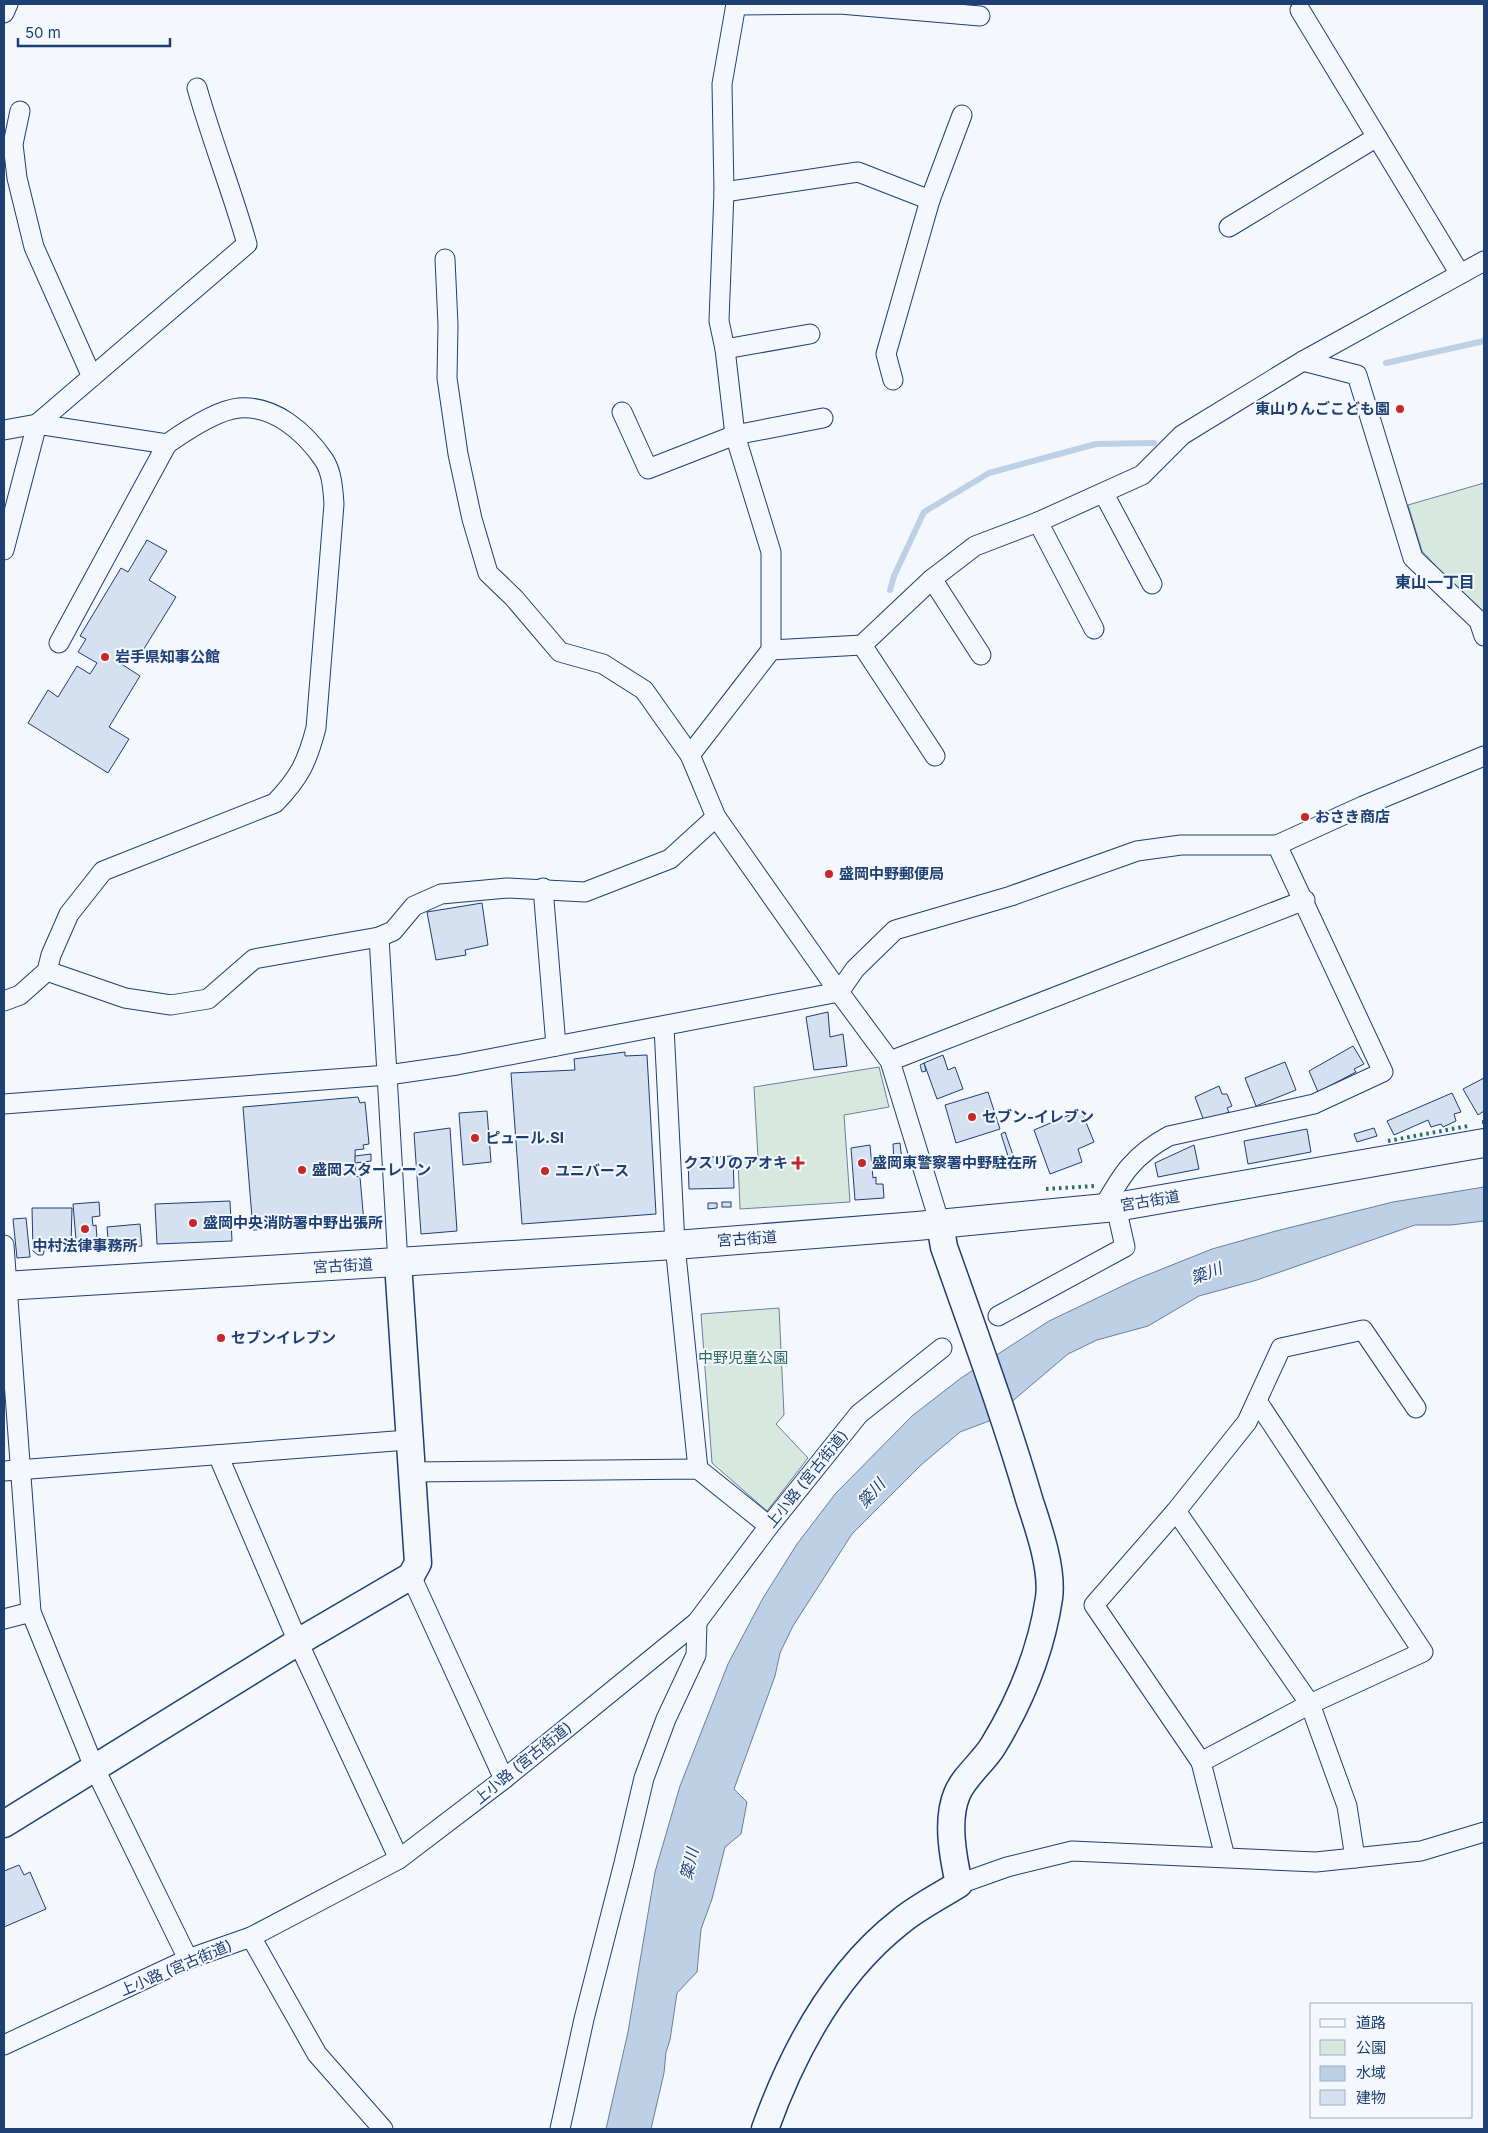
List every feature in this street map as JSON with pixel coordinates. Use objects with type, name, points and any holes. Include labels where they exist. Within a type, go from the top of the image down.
[{"type":"highway","name":"宮古街道","points":[[5,1286],[675,1245],[940,1224],[1109,1208],[1484,1143]]},
{"type":"street","points":[[4,13],[8,4]]},
{"type":"street","points":[[690,755],[771,650],[771,552],[735,435],[725,349],[719,321],[724,192],[722,84],[736,4],[840,4],[980,16]]},
{"type":"street","points":[[1300,10],[1460,274]]},
{"type":"street","points":[[4,550],[37,424],[247,244],[197,88]]},
{"type":"street","points":[[20,111],[13,144],[17,178],[34,247],[92,377]]},
{"type":"street","points":[[892,380],[886,354],[930,200],[962,115]]},
{"type":"street","points":[[1229,227],[1376,137]]},
{"type":"street","points":[[724,192],[858,172],[930,200]]},
{"type":"street","points":[[444,260],[448,325],[447,378],[458,454],[472,519],[488,572],[514,598],[560,652],[603,664],[644,690],[690,755],[716,817],[890,1061],[940,1224],[944,1247],[1023,1476],[1045,1549],[1049,1596],[1039,1649],[1020,1698],[992,1747],[957,1793],[952,1826],[952,1857],[959,1884]]},
{"type":"street","points":[[771,650],[862,645],[932,580],[975,546],[1104,494],[1142,475],[1182,435],[1303,361],[1484,261]]},
{"type":"street","points":[[725,349],[810,334]]},
{"type":"street","points":[[1303,361],[1357,375],[1413,558],[1479,621],[1484,636]]},
{"type":"street","points":[[4,1001],[20,995],[47,971],[51,955],[70,914],[102,871],[275,803],[288,789],[308,760],[316,728],[334,504],[333,484],[324,460],[289,422],[262,410],[238,408],[193,425],[167,444],[60,643]]},
{"type":"street","points":[[622,412],[648,469],[735,435],[823,418]]},
{"type":"street","points":[[4,430],[37,424],[167,444]]},
{"type":"street","points":[[1104,494],[1152,584]]},
{"type":"street","points":[[1038,522],[1094,628]]},
{"type":"street","points":[[932,580],[981,655]]},
{"type":"street","points":[[862,645],[935,756]]},
{"type":"street","points":[[4,1104],[388,1075],[458,1065],[839,992],[855,969],[895,930],[1019,893],[1137,851],[1181,845],[1278,845],[1363,806],[1484,756]]},
{"type":"street","points":[[47,971],[125,998],[171,1005],[208,999],[254,959],[379,937],[393,931],[414,906],[441,894],[507,888],[543,888],[585,892],[670,858],[716,817]]},
{"type":"street","points":[[998,1316],[1125,1247],[1109,1208],[1123,1172],[1150,1146],[1169,1136],[1314,1104],[1383,1072],[1278,845]]},
{"type":"street","points":[[543,888],[556,1046]]},
{"type":"street","points":[[890,1061],[1305,900]]},
{"type":"street","points":[[4,1824],[298,1642],[411,1576],[418,1563],[408,1440],[379,937]]},
{"type":"street","points":[[664,1026],[675,1245],[698,1469]]},
{"type":"street","points":[[4,1245],[12,1470],[31,1612],[94,1767],[188,1959]]},
{"type":"street","points":[[1225,1858],[1201,1762],[1094,1605],[1176,1511],[1247,1422],[1281,1348],[1363,1330],[1416,1408]]},
{"type":"street","name":"上小路 (宮古街道)","points":[[4,2046],[188,1959],[250,1936],[399,1859],[504,1779],[697,1622],[769,1526],[859,1414],[942,1348]]},
{"type":"street","points":[[1201,1762],[1310,1704],[1423,1652],[1257,1401]]},
{"type":"street","points":[[12,1470],[408,1440]]},
{"type":"street","points":[[218,1455],[298,1642],[399,1859]]},
{"type":"street","points":[[410,1472],[698,1469],[769,1526]]},
{"type":"street","points":[[1176,1511],[1310,1704],[1348,1806],[1355,1858]]},
{"type":"street","points":[[411,1576],[504,1779]]},
{"type":"street","points":[[4,1620],[31,1612]]},
{"type":"street","points":[[560,2129],[584,2019],[644,1778],[666,1719],[696,1655],[697,1622]]},
{"type":"street","points":[[765,2129],[780,2087],[819,2013],[854,1964],[901,1920],[959,1884],[1007,1867],[1072,1852],[1316,1862],[1421,1851],[1484,1832]]},
{"type":"street","points":[[250,1936],[317,2054],[383,2129]]},
{"type":"green space","points":[[1484,483],[1484,619],[1422,551],[1408,505]]},
{"type":"green space","points":[[879,1067],[889,1107],[844,1115],[850,1202],[740,1209],[738,1160],[758,1158],[754,1087]]},
{"type":"green space","name":"中野児童公園","points":[[779,1308],[784,1415],[776,1424],[808,1458],[767,1511],[712,1463],[701,1314]]},
{"type":"water","name":"簗川","points":[[1484,1187],[1484,1221],[1451,1225],[1415,1225],[1257,1280],[1199,1296],[1148,1326],[1097,1340],[1068,1354],[989,1421],[960,1432],[921,1465],[852,1534],[793,1626],[780,1653],[775,1676],[734,1789],[747,1802],[741,1834],[725,1847],[712,1899],[701,1929],[697,1972],[677,1993],[664,2073],[651,2129],[606,2129],[628,2032],[655,1872],[680,1786],[728,1664],[763,1598],[797,1544],[836,1493],[912,1416],[961,1378],[1049,1321],[1137,1279],[1212,1249],[1276,1231],[1393,1202]]},
{"type":"building","name":"岩手県知事公館","points":[[147,540],[167,551],[149,580],[176,597],[137,660],[126,654],[120,663],[140,676],[109,727],[129,739],[108,773],[28,723],[48,690],[58,697],[77,666],[90,674],[97,663],[78,652],[86,639],[80,636],[121,568],[128,572]]},
{"type":"building","points":[[482,903],[488,945],[465,950],[466,955],[436,960],[427,912]]},
{"type":"building","points":[[828,1012],[830,1037],[843,1034],[847,1066],[814,1070],[806,1017]]},
{"type":"building","points":[[1353,1046],[1364,1064],[1354,1069],[1356,1072],[1318,1092],[1309,1071]]},
{"type":"building","points":[[625,1052],[625,1056],[647,1055],[656,1214],[522,1224],[511,1073],[575,1070],[574,1059]]},
{"type":"building","points":[[943,1055],[948,1070],[955,1067],[963,1089],[937,1099],[924,1063]]},
{"type":"building","points":[[1285,1062],[1296,1090],[1256,1106],[1245,1078]]},
{"type":"building","points":[[924,1063],[926,1071],[922,1072],[920,1065]]},
{"type":"building","points":[[1484,1078],[1484,1111],[1478,1115],[1463,1089]]},
{"type":"building","points":[[1219,1086],[1222,1094],[1227,1094],[1232,1106],[1227,1108],[1229,1112],[1204,1121],[1195,1097]]},
{"type":"building","name":"セブン-イレブン","points":[[988,1092],[1000,1129],[956,1143],[945,1105]]},
{"type":"building","points":[[1452,1093],[1461,1112],[1454,1114],[1456,1121],[1443,1127],[1441,1124],[1431,1127],[1428,1120],[1394,1135],[1387,1121]]},
{"type":"building","name":"盛岡スターレーン","points":[[358,1097],[360,1103],[365,1102],[369,1144],[363,1145],[364,1149],[355,1150],[356,1176],[360,1177],[364,1223],[253,1230],[243,1107]]},
{"type":"building","points":[[1081,1110],[1094,1142],[1078,1149],[1082,1162],[1050,1174],[1034,1130]]},
{"type":"building","name":"ピュール.SI","points":[[487,1111],[491,1162],[463,1165],[459,1113]]},
{"type":"building","points":[[450,1128],[457,1231],[421,1234],[414,1133]]},
{"type":"building","points":[[1374,1128],[1377,1136],[1357,1142],[1354,1134]]},
{"type":"building","points":[[1307,1129],[1311,1152],[1248,1164],[1244,1141]]},
{"type":"building","points":[[1005,1132],[1013,1155],[1008,1156],[1001,1134]]},
{"type":"building","points":[[900,1143],[902,1161],[894,1162],[893,1144]]},
{"type":"building","name":"盛岡東警察署中野駐在所","points":[[870,1145],[873,1178],[876,1177],[876,1184],[883,1184],[884,1198],[855,1200],[851,1148]]},
{"type":"building","points":[[1194,1145],[1199,1169],[1158,1177],[1155,1163]]},
{"type":"building","points":[[371,1154],[371,1161],[355,1163],[355,1156]]},
{"type":"building","points":[[733,1156],[734,1188],[689,1189],[688,1158]]},
{"type":"building","name":"盛岡中央消防署中野出張所","points":[[230,1201],[232,1241],[157,1244],[155,1204]]},
{"type":"building","points":[[99,1202],[100,1216],[92,1217],[93,1226],[96,1225],[97,1238],[76,1240],[73,1204]]},
{"type":"building","points":[[722,1202],[731,1202],[731,1207],[722,1207]]},
{"type":"building","points":[[708,1203],[717,1203],[717,1208],[708,1209]]},
{"type":"building","points":[[32,1208],[72,1208],[71,1244],[45,1248],[43,1255],[38,1255],[33,1251]]},
{"type":"building","points":[[26,1218],[30,1257],[17,1258],[13,1219]]},
{"type":"building","points":[[140,1224],[142,1246],[109,1249],[107,1227]]},
{"type":"building","points":[[91,1243],[92,1251],[77,1252],[77,1244]]},
{"type":"building","points":[[19,1865],[24,1875],[30,1872],[46,1909],[4,1927],[4,1871]]},
{"type":"waterway","points":[[1386,363],[1484,341]]},
{"type":"waterway","points":[[890,590],[894,576],[924,512],[989,473],[1096,444],[1154,443]]},
{"type":"hedge","points":[[1388,1141],[1468,1126]]},
{"type":"hedge","points":[[1046,1189],[1094,1186]]},
{"type":"place","name":"東山りんごこども園","points":[[1400,409]]},
{"type":"place","name":"岩手県知事公館","points":[[105,657]]},
{"type":"place","name":"おさき商店","points":[[1305,817]]},
{"type":"place","name":"盛岡中野郵便局","points":[[829,874]]},
{"type":"place","name":"セブン-イレブン","points":[[972,1117]]},
{"type":"place","name":"ピュール.SI","points":[[475,1138]]},
{"type":"place","name":"クスリのアオキ","points":[[798,1163]]},
{"type":"place","name":"盛岡東警察署中野駐在所","points":[[862,1163]]},
{"type":"place","name":"盛岡スターレーン","points":[[302,1170]]},
{"type":"place","name":"ユニバース","points":[[545,1171]]},
{"type":"place","name":"盛岡中央消防署中野出張所","points":[[193,1223]]},
{"type":"place","name":"中村法律事務所","points":[[85,1229]]},
{"type":"place","name":"セブンイレブン","points":[[221,1338]]},
{"type":"district","name":"東山一丁目","points":[[1435,582]]}]
